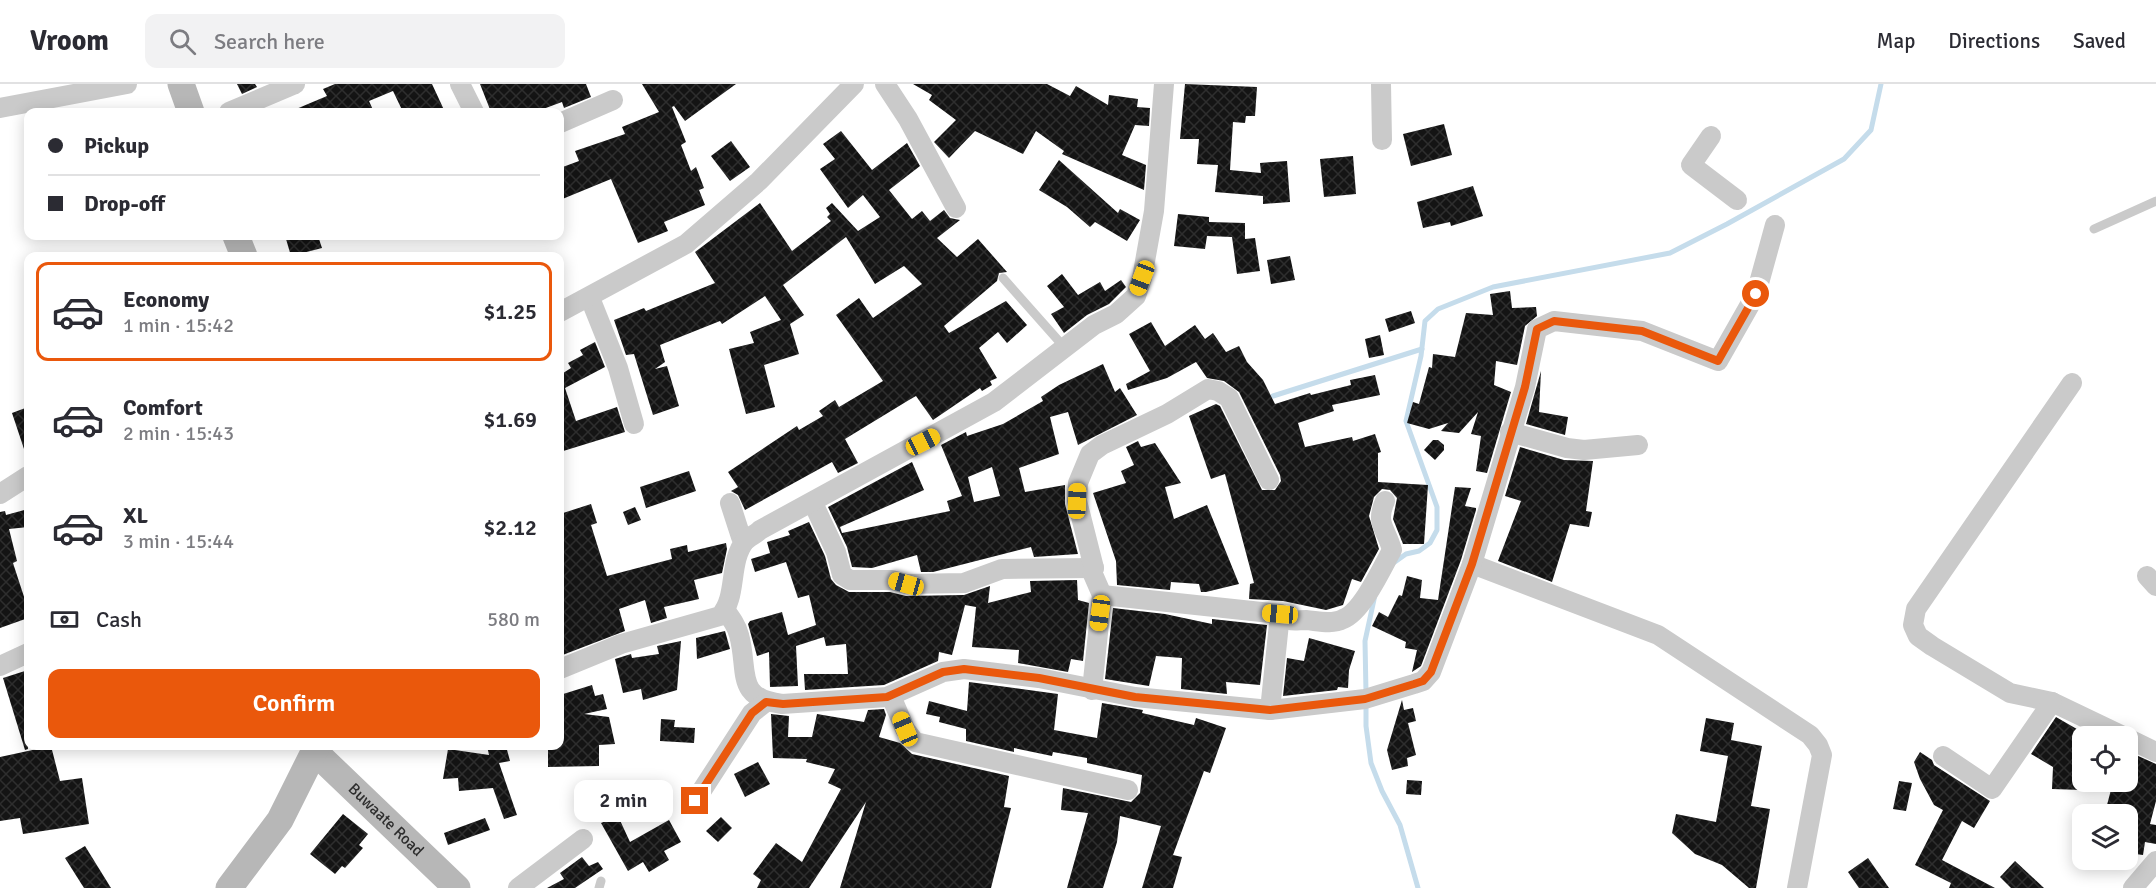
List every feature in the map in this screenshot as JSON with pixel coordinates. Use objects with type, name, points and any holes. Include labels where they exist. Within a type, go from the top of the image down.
[{"type":"main road","points":[[181,84],[190,108]]},
{"type":"main road","points":[[229,888],[280,820],[315,750]]},
{"type":"main road","name":"Buwaate Road","points":[[317,750],[457,888]]},
{"type":"street","points":[[0,108],[127,84]]},
{"type":"street","points":[[239,108],[296,84]]},
{"type":"street","points":[[460,84],[472,108]]},
{"type":"street","points":[[564,310],[686,244],[759,181],[854,84]]},
{"type":"street","points":[[885,84],[909,119],[956,208]]},
{"type":"street","points":[[564,667],[621,644],[715,619],[725,610],[735,567],[745,541],[760,530],[994,402],[1094,325],[1116,314],[1136,296],[1142,278],[1154,211],[1164,84]]},
{"type":"street","points":[[1381,84],[1382,140]]},
{"type":"street","points":[[564,121],[613,100]]},
{"type":"street","points":[[1711,136],[1691,165],[1737,200]]},
{"type":"street","points":[[725,610],[739,634],[744,674],[750,692],[766,702],[783,704],[891,696],[954,669],[1039,678],[1092,690],[1166,701],[1270,710],[1357,700],[1414,684],[1427,677],[1472,564],[1525,387],[1537,329],[1546,322],[1573,322],[1642,331],[1718,361],[1756,294],[1775,225]]},
{"type":"street","points":[[590,298],[618,368],[634,424]]},
{"type":"street","points":[[2072,382],[1916,609],[1913,625],[1918,636],[1932,646],[2010,693],[2052,702],[2102,726]]},
{"type":"street","points":[[1092,690],[1102,595],[1092,572],[1094,568],[1077,501],[1078,483],[1090,454],[1102,445],[1175,410],[1208,389],[1218,391],[1229,398],[1269,480]]},
{"type":"street","points":[[1510,432],[1567,448],[1584,450],[1638,445]]},
{"type":"street","points":[[0,494],[24,479]]},
{"type":"street","points":[[1102,595],[1280,614],[1290,621],[1330,622],[1346,619],[1374,582],[1392,550],[1379,517],[1385,501]]},
{"type":"street","points":[[730,503],[741,537],[745,541]]},
{"type":"street","points":[[813,503],[836,552],[842,575],[850,580],[892,580],[906,584],[964,583],[1002,569],[1094,568]]},
{"type":"street","points":[[1472,564],[1658,634],[1810,735],[1822,755],[1797,888]]},
{"type":"street","points":[[1270,710],[1280,614]]},
{"type":"street","points":[[0,666],[24,655]]},
{"type":"street","points":[[891,696],[905,729],[915,742],[1128,790]]},
{"type":"street","points":[[695,801],[752,713],[766,702]]},
{"type":"street","points":[[1943,756],[1992,789],[2052,702]]},
{"type":"street","points":[[2138,743],[2156,752]]},
{"type":"street","points":[[518,888],[583,839]]},
{"type":"street","points":[[2133,888],[2156,861]]},
{"type":"lane","points":[[2094,229],[2156,201]]},
{"type":"lane","points":[[1003,278],[1065,348]]},
{"type":"building","points":[[237,84],[255,84],[257,87],[242,94]]},
{"type":"building","points":[[335,84],[432,84],[443,108],[401,108],[393,91],[369,101],[372,108],[298,108],[327,96],[323,89]]},
{"type":"building","points":[[480,84],[586,84],[591,97],[564,108],[562,102],[546,108],[489,108]]},
{"type":"building","points":[[642,84],[736,84],[685,121],[674,106],[672,107],[686,142],[681,145],[691,171],[696,167],[704,188],[699,190],[705,205],[664,222],[668,231],[638,243],[611,179],[564,198],[564,167],[579,161],[575,151],[625,134],[622,127],[659,112]]},
{"type":"building","points":[[913,84],[1047,84],[1070,96],[1076,86],[1108,105],[1109,95],[1138,99],[1137,107],[1150,108],[1149,126],[1135,125],[1122,155],[1146,165],[1144,190],[1062,154],[1064,151],[1036,131],[1023,154],[975,131],[949,158],[934,142],[956,120],[929,100],[932,95]]},
{"type":"building","points":[[1185,84],[1257,87],[1255,116],[1246,116],[1245,123],[1233,122],[1230,170],[1261,173],[1260,163],[1287,161],[1290,202],[1263,204],[1263,196],[1215,192],[1218,165],[1197,164],[1199,139],[1180,139]]},
{"type":"building","points":[[1444,124],[1452,155],[1411,166],[1403,134]]},
{"type":"building","points":[[841,131],[872,170],[907,143],[920,166],[889,190],[912,219],[922,211],[930,221],[944,210],[950,218],[960,220],[937,238],[957,257],[978,239],[1007,272],[999,273],[997,281],[944,326],[949,333],[1006,301],[1027,325],[1007,343],[998,332],[979,348],[997,378],[990,381],[992,385],[982,391],[980,388],[933,420],[916,396],[845,439],[858,463],[838,473],[832,462],[745,510],[738,495],[731,491],[738,487],[728,472],[797,426],[799,430],[823,416],[819,411],[835,400],[839,407],[883,381],[836,315],[859,298],[873,318],[922,284],[904,266],[875,284],[846,237],[783,285],[804,315],[790,324],[799,354],[764,365],[775,407],[746,414],[729,349],[754,343],[750,332],[781,320],[765,296],[722,324],[720,321],[660,345],[665,362],[655,369],[667,366],[679,406],[653,415],[634,354],[626,355],[614,320],[644,308],[646,311],[715,283],[695,252],[760,203],[792,251],[831,221],[827,217],[830,214],[826,208],[832,203],[858,231],[880,217],[863,195],[848,208],[820,169],[835,159],[823,144]]},
{"type":"building","points":[[731,141],[750,167],[730,181],[711,156]]},
{"type":"building","points":[[1353,156],[1356,194],[1324,197],[1320,159]]},
{"type":"building","points":[[1059,160],[1118,213],[1120,209],[1140,220],[1127,241],[1095,222],[1090,227],[1067,207],[1039,190]]},
{"type":"building","points":[[1473,186],[1483,216],[1451,226],[1450,222],[1423,228],[1417,202]]},
{"type":"building","points":[[1178,214],[1209,217],[1209,222],[1245,223],[1245,239],[1255,238],[1260,271],[1237,274],[1232,237],[1207,236],[1205,249],[1174,246]]},
{"type":"building","points":[[286,240],[319,240],[322,248],[306,252],[290,252]]},
{"type":"building","points":[[1290,256],[1295,280],[1271,284],[1267,260]]},
{"type":"building","points":[[1062,274],[1078,295],[1100,282],[1105,291],[1121,280],[1126,287],[1109,304],[1087,315],[1064,333],[1051,314],[1064,307],[1047,286]]},
{"type":"building","points":[[1510,291],[1512,308],[1536,307],[1537,316],[1525,326],[1517,365],[1496,361],[1494,385],[1511,392],[1487,473],[1476,471],[1481,436],[1471,434],[1478,412],[1459,433],[1441,431],[1448,423],[1429,429],[1407,423],[1413,402],[1419,404],[1429,367],[1432,368],[1433,354],[1455,357],[1466,313],[1493,315],[1490,294]]},
{"type":"building","points":[[1411,311],[1415,323],[1389,332],[1385,319]]},
{"type":"building","points":[[1151,322],[1165,346],[1195,325],[1205,339],[1213,333],[1226,352],[1239,346],[1247,362],[1263,380],[1275,404],[1310,393],[1311,395],[1351,385],[1350,380],[1375,375],[1380,395],[1332,405],[1334,411],[1298,423],[1305,447],[1352,437],[1353,441],[1375,434],[1381,452],[1378,453],[1378,482],[1428,485],[1424,544],[1403,544],[1393,519],[1397,498],[1390,490],[1382,489],[1374,497],[1369,516],[1379,549],[1361,582],[1352,579],[1343,605],[1326,610],[1283,601],[1249,599],[1250,584],[1254,583],[1225,474],[1211,479],[1189,416],[1216,404],[1220,406],[1262,490],[1275,490],[1281,481],[1280,475],[1239,392],[1224,381],[1207,378],[1196,362],[1167,378],[1128,390],[1126,384],[1150,371],[1129,334]]},
{"type":"building","points":[[1380,335],[1384,355],[1369,358],[1365,339]]},
{"type":"building","points":[[595,342],[605,367],[565,388],[576,421],[617,407],[625,432],[564,451],[564,372],[571,368],[568,363],[583,355],[580,350]]},
{"type":"building","points":[[1103,364],[1115,392],[1120,388],[1137,415],[1078,445],[1068,412],[1050,417],[1059,454],[1019,468],[1025,492],[1065,485],[1065,504],[1078,554],[1034,557],[1031,547],[933,572],[921,572],[917,555],[872,568],[852,567],[847,547],[828,507],[912,462],[924,490],[840,527],[842,533],[950,511],[947,501],[962,496],[941,445],[966,432],[967,436],[1003,424],[1043,401],[1041,397],[1059,385]],"holes":[[[992,467],[1000,496],[974,502],[968,477]]]},
{"type":"building","points":[[1541,371],[1539,412],[1568,417],[1565,435],[1526,424]]},
{"type":"building","points":[[24,408],[24,449],[12,413]]},
{"type":"building","points":[[1433,440],[1438,440],[1444,445],[1444,450],[1435,460],[1424,450]]},
{"type":"building","points":[[1138,441],[1141,447],[1155,443],[1181,483],[1165,487],[1174,519],[1207,505],[1239,584],[1206,592],[1201,592],[1199,584],[1171,582],[1170,590],[1117,585],[1116,561],[1093,493],[1126,483],[1121,471],[1134,465],[1126,447]]},
{"type":"building","points":[[1520,447],[1564,460],[1593,461],[1586,511],[1592,512],[1589,527],[1570,524],[1552,582],[1498,561],[1521,501],[1505,496]]},
{"type":"building","points":[[689,471],[696,491],[646,508],[640,487]]},
{"type":"building","points":[[1455,487],[1471,488],[1465,506],[1476,508],[1476,510],[1461,560],[1421,666],[1412,672],[1417,650],[1405,648],[1406,642],[1372,626],[1379,612],[1388,617],[1399,595],[1402,596],[1407,576],[1422,580],[1420,598],[1438,600]]},
{"type":"building","points":[[591,504],[597,523],[591,525],[607,576],[672,559],[670,549],[687,545],[688,552],[726,543],[722,573],[694,580],[699,599],[664,607],[667,618],[651,623],[645,600],[619,609],[625,631],[564,654],[564,513]]},
{"type":"building","points":[[635,507],[641,520],[628,525],[623,512]]},
{"type":"building","points":[[24,510],[24,527],[9,529],[17,561],[13,563],[24,597],[24,619],[0,628],[0,512],[5,511],[6,515]]},
{"type":"building","points":[[809,522],[825,556],[831,579],[836,585],[849,592],[890,592],[906,596],[964,595],[990,586],[988,603],[1031,592],[1030,581],[1077,580],[1078,600],[1089,603],[1083,661],[1071,659],[1068,672],[1018,663],[1019,650],[972,647],[976,607],[965,605],[952,655],[939,652],[938,661],[884,685],[805,690],[804,674],[848,674],[846,644],[826,646],[824,637],[796,646],[798,686],[770,687],[769,652],[757,656],[748,624],[750,621],[782,612],[788,635],[816,625],[809,595],[798,598],[786,562],[755,572],[751,559],[770,553],[767,542],[790,535],[788,531]]},
{"type":"building","points":[[1113,608],[1165,614],[1212,624],[1212,619],[1267,625],[1260,685],[1226,682],[1227,694],[1181,689],[1182,658],[1156,656],[1149,686],[1105,679]]},
{"type":"building","points":[[725,631],[730,649],[697,659],[696,638]]},
{"type":"building","points":[[1309,638],[1355,651],[1349,670],[1348,688],[1338,687],[1337,690],[1283,696],[1287,658],[1304,661]]},
{"type":"building","points":[[681,641],[677,690],[643,700],[641,689],[623,693],[615,659],[631,654],[632,658],[659,654],[657,646]]},
{"type":"building","points":[[24,671],[24,747],[3,678]]},
{"type":"building","points":[[969,682],[1058,694],[1054,730],[1097,738],[1102,703],[1143,710],[1142,713],[1194,725],[1196,718],[1226,728],[1210,773],[1204,771],[1173,855],[1182,857],[1173,888],[1142,888],[1161,826],[1120,816],[1117,842],[1103,888],[1067,888],[1088,813],[1061,810],[1063,788],[1131,802],[1140,793],[1142,775],[1087,763],[1087,758],[1053,752],[1052,756],[1014,748],[1014,752],[966,741],[966,729],[939,722],[940,717],[926,714],[929,701],[967,711]]},
{"type":"building","points":[[592,685],[595,696],[603,694],[607,709],[584,714],[609,717],[615,744],[599,745],[599,766],[548,767],[548,750],[564,750],[564,694]]},
{"type":"building","points":[[1402,700],[1404,710],[1413,708],[1416,721],[1408,723],[1416,755],[1407,758],[1408,766],[1392,770],[1387,750]]},
{"type":"building","points":[[884,709],[886,715],[879,737],[900,743],[912,754],[1009,776],[1004,807],[1011,808],[991,888],[840,888],[866,802],[809,888],[757,888],[761,880],[753,874],[776,843],[802,862],[841,789],[828,783],[835,769],[806,762],[807,759],[773,758],[771,714],[789,716],[788,737],[812,737],[817,714],[864,722],[868,710]]},
{"type":"building","points":[[2056,717],[2072,726],[2072,790],[2052,789],[2053,767],[2031,754]]},
{"type":"building","points":[[1706,718],[1734,723],[1731,740],[1762,746],[1751,806],[1770,809],[1756,888],[1749,888],[1722,865],[1695,854],[1672,833],[1676,814],[1716,822],[1728,756],[1700,751]]},
{"type":"building","points":[[661,719],[675,720],[674,727],[695,728],[694,743],[660,741]]},
{"type":"building","points":[[32,750],[52,750],[60,781],[82,778],[89,824],[23,834],[20,818],[0,821],[0,757]]},
{"type":"building","points":[[448,750],[489,755],[488,750],[507,750],[510,761],[499,763],[517,815],[504,819],[493,788],[459,791],[458,778],[443,779]]},
{"type":"building","points":[[1920,752],[1932,760],[1934,765],[1990,801],[1974,828],[1962,821],[1942,860],[1995,888],[1949,888],[1951,883],[1915,865],[1943,810],[1934,805],[1920,779],[1914,762]]},
{"type":"building","points":[[2138,756],[2156,764],[2156,801],[2150,824],[2156,825],[2156,844],[2145,842],[2143,855],[2138,854],[2138,804],[2107,804],[2110,792],[2138,792]]},
{"type":"building","points":[[758,762],[770,784],[745,797],[734,774]]},
{"type":"building","points":[[1407,780],[1422,781],[1421,795],[1406,794]]},
{"type":"building","points":[[1899,781],[1912,783],[1906,811],[1893,809]]},
{"type":"building","points":[[625,788],[634,806],[617,815],[608,797]]},
{"type":"building","points":[[343,814],[368,834],[359,845],[363,848],[345,868],[342,866],[335,874],[310,854]]},
{"type":"building","points":[[618,816],[630,842],[669,820],[681,842],[664,851],[669,860],[649,872],[643,862],[628,871],[601,823]]},
{"type":"building","points":[[721,817],[732,828],[718,842],[706,831]]},
{"type":"building","points":[[485,818],[490,830],[448,845],[444,833]]},
{"type":"building","points":[[85,846],[111,888],[84,888],[65,858]]},
{"type":"building","points":[[582,857],[589,866],[598,862],[603,869],[575,888],[547,888],[564,879],[560,873]]},
{"type":"building","points":[[1868,858],[1889,888],[1859,888],[1848,872]]},
{"type":"building","points":[[2015,861],[2044,888],[2011,888],[2000,877]]},
{"type":"waterway","points":[[1392,564],[1406,554],[1419,551],[1430,543],[1437,530],[1437,507],[1406,421],[1421,356],[1425,321],[1438,309],[1493,287],[1670,253],[1727,224],[1844,159],[1871,130],[1881,84]]},
{"type":"waterway","points":[[1273,396],[1422,349]]},
{"type":"waterway","points":[[1366,693],[1365,641],[1375,595]]},
{"type":"waterway","points":[[1366,702],[1366,726],[1371,763],[1382,791],[1400,825],[1418,888]]},
{"type":"route","points":[[695,801],[752,713],[766,702],[783,704],[887,697],[954,669],[993,671],[1039,678],[1135,697],[1270,710],[1365,699],[1423,681],[1431,672],[1472,564],[1496,476],[1525,387],[1537,329],[1541,324],[1554,321],[1573,322],[1642,331],[1718,361],[1756,294]]}]
